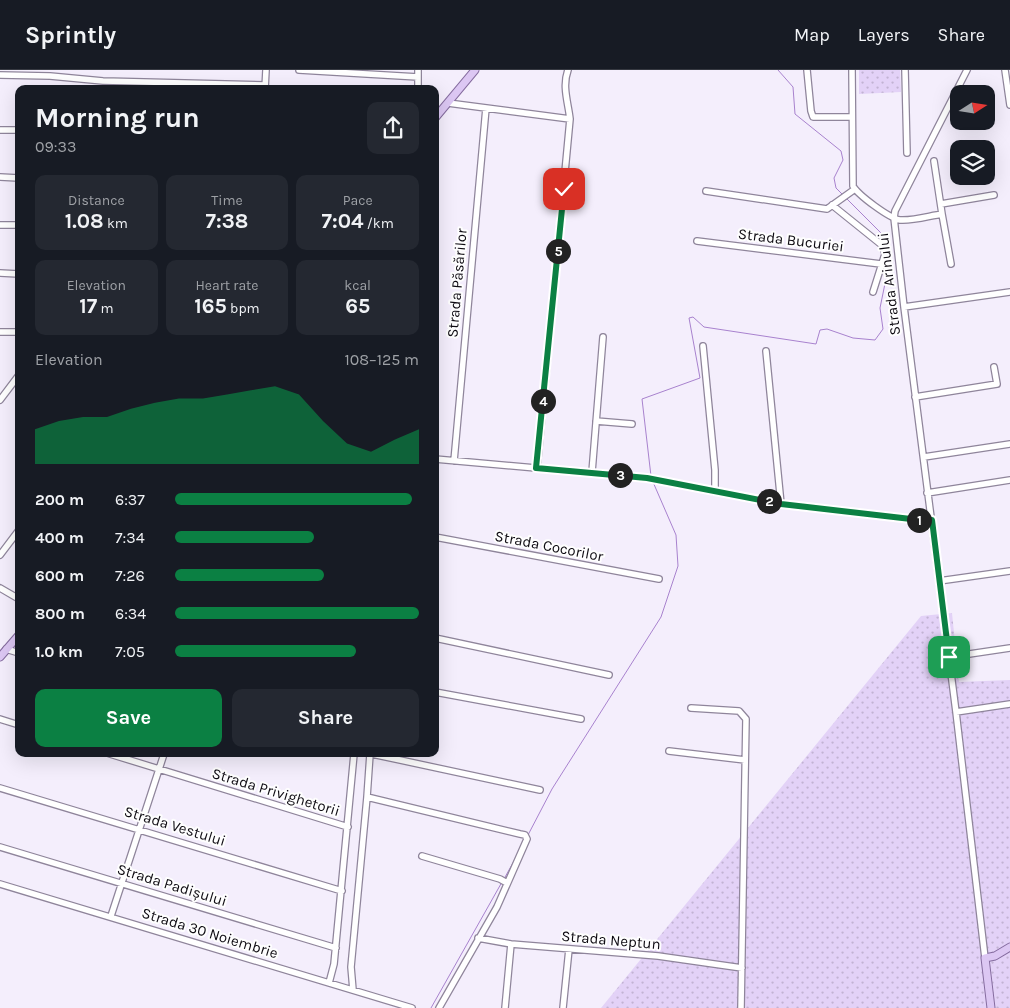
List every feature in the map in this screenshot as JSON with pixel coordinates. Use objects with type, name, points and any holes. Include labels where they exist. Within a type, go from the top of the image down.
[{"type":"main road","points":[[439,113],[475,70]]},
{"type":"main road","points":[[2,654],[15,639]]},
{"type":"main road","points":[[990,1008],[985,958],[995,956],[1010,947]]},
{"type":"main road","points":[[987,977],[995,1008]]},
{"type":"street","points":[[265,85],[266,70]]},
{"type":"street","points":[[299,70],[418,73]]},
{"type":"street","points":[[536,468],[570,119],[565,90],[565,79],[568,70]]},
{"type":"street","points":[[807,70],[813,117],[851,117]]},
{"type":"street","points":[[852,70],[851,117],[855,189],[861,196],[894,218],[895,211],[967,70]]},
{"type":"street","points":[[905,70],[907,153]]},
{"type":"street","points":[[1005,70],[1010,105]]},
{"type":"street","points":[[2,73],[50,73],[103,81],[211,85]]},
{"type":"street","points":[[448,103],[570,119]]},
{"type":"street","name":"Strada Păsărilor","points":[[454,461],[486,108]]},
{"type":"street","points":[[0,130],[15,130]]},
{"type":"street","points":[[934,161],[951,264]]},
{"type":"street","points":[[0,177],[15,178]]},
{"type":"street","points":[[706,191],[826,209],[855,189]]},
{"type":"street","points":[[940,204],[994,195]]},
{"type":"street","points":[[832,205],[883,246],[885,254],[873,292]]},
{"type":"street","name":"Strada Arinului","points":[[942,214],[901,220],[894,218],[985,958]]},
{"type":"street","points":[[0,225],[15,225]]},
{"type":"street","name":"Strada Bucuriei","points":[[697,241],[881,264]]},
{"type":"street","points":[[0,274],[15,274]]},
{"type":"street","points":[[904,308],[1010,292]]},
{"type":"street","points":[[0,332],[15,332]]},
{"type":"street","points":[[592,472],[603,338]]},
{"type":"street","points":[[703,346],[714,462],[714,492]]},
{"type":"street","points":[[766,351],[781,504]]},
{"type":"street","points":[[915,397],[997,384],[994,367]]},
{"type":"street","points":[[0,400],[15,380]]},
{"type":"street","points":[[596,421],[632,424]]},
{"type":"street","points":[[924,457],[1010,444]]},
{"type":"street","points":[[439,459],[647,478],[781,504],[932,520]]},
{"type":"street","points":[[927,493],[1010,480]]},
{"type":"street","points":[[0,555],[15,535]]},
{"type":"street","name":"Strada Cocorilor","points":[[439,538],[659,579]]},
{"type":"street","points":[[939,581],[1010,570]]},
{"type":"street","points":[[0,588],[15,597]]},
{"type":"street","points":[[439,639],[609,675]]},
{"type":"street","points":[[949,657],[1010,648]]},
{"type":"street","points":[[2,654],[15,653]]},
{"type":"street","points":[[439,693],[581,719]]},
{"type":"street","points":[[956,712],[1010,704]]},
{"type":"street","points":[[691,708],[739,711],[746,719],[741,1008]]},
{"type":"street","points":[[0,719],[15,724]]},
{"type":"street","points":[[669,751],[745,760]]},
{"type":"street","name":"Strada Privighetorii","points":[[120,757],[348,827]]},
{"type":"street","points":[[111,916],[163,757]]},
{"type":"street","points":[[329,983],[334,964],[342,890],[352,757]]},
{"type":"street","points":[[353,990],[351,966],[371,757]]},
{"type":"street","points":[[385,757],[540,790]]},
{"type":"street","name":"Strada Vestului","points":[[0,788],[342,890]]},
{"type":"street","points":[[367,797],[524,836],[497,907],[439,1008]]},
{"type":"street","name":"Strada Padișului","points":[[0,847],[336,948]]},
{"type":"street","points":[[422,856],[500,879],[507,884]]},
{"type":"street","name":"Strada 30 Noiembrie","points":[[0,884],[412,1008]]},
{"type":"street","name":"Strada Neptun","points":[[478,938],[511,944],[658,956],[742,968]]},
{"type":"street","points":[[505,1008],[511,944]]},
{"type":"street","points":[[563,1008],[569,949]]},
{"type":"shaded area","points":[[859,70],[900,70],[901,92],[859,94]]},
{"type":"shaded area","points":[[952,613],[959,682],[1010,680],[1010,1008],[601,1008],[921,616]]},
{"type":"waterway","points":[[778,70],[793,87],[795,114],[841,151],[843,160],[834,178],[836,188],[842,194]]},
{"type":"waterway","points":[[847,199],[882,234],[885,245]]},
{"type":"waterway","points":[[651,476],[642,399],[700,378],[689,318],[693,317],[704,327],[816,344],[820,330],[827,329],[853,338],[875,340],[883,329],[880,308],[890,259],[887,248]]},
{"type":"waterway","points":[[528,835],[552,789],[661,617],[678,566],[676,535],[653,482]]},
{"type":"waterway","points":[[504,879],[519,852]]},
{"type":"waterway","points":[[431,1008],[502,882]]},
{"type":"route","points":[[564,189],[536,468],[647,478],[781,504],[932,520],[949,657]]}]
